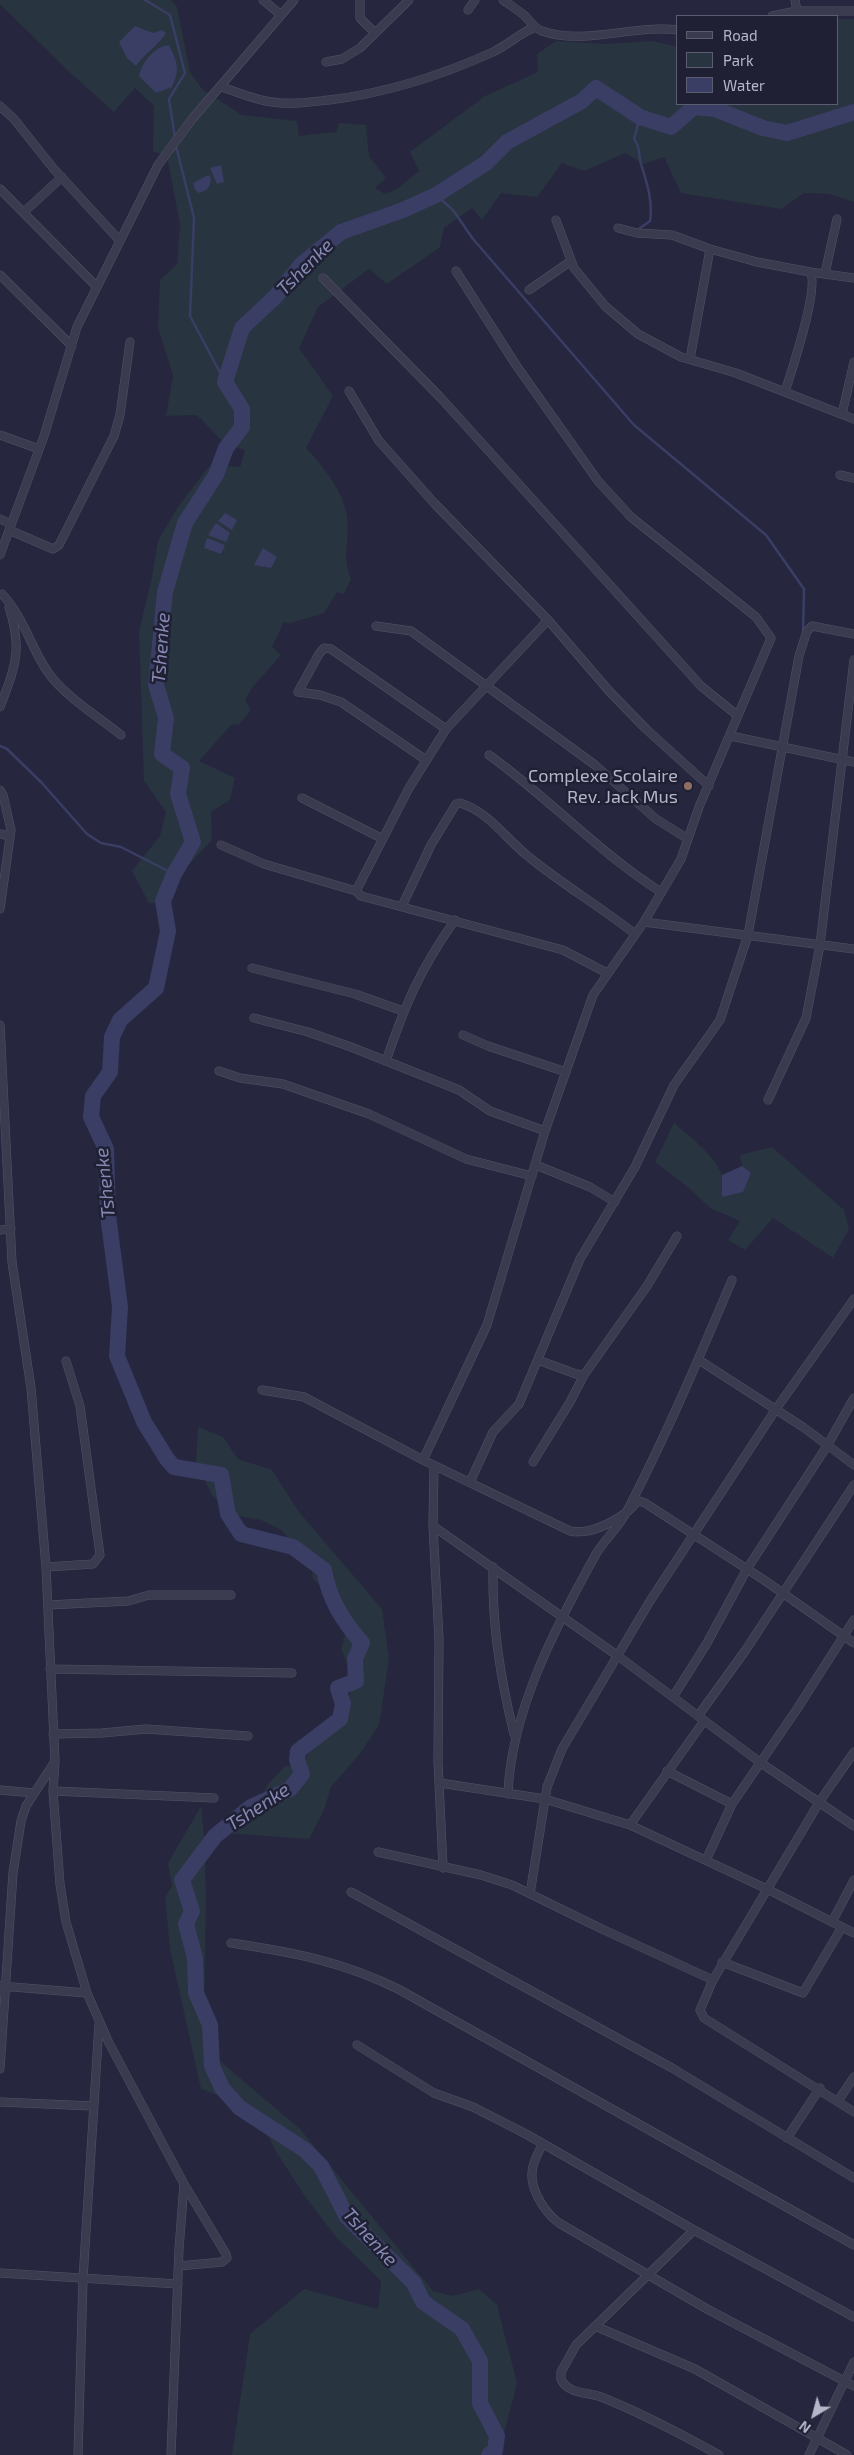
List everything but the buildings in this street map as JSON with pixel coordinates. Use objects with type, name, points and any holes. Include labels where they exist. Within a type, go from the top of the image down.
[{"type":"street","points":[[264,0],[281,15]]},
{"type":"street","points":[[0,555],[39,449],[77,327],[158,165],[193,118],[294,0]]},
{"type":"street","points":[[360,0],[360,18],[375,33]]},
{"type":"street","points":[[326,62],[348,56],[360,48],[409,0]]},
{"type":"street","points":[[468,10],[475,0]]},
{"type":"street","points":[[503,0],[542,30],[570,35],[653,29],[676,30]]},
{"type":"street","points":[[795,0],[796,11]]},
{"type":"street","points":[[777,15],[796,11],[854,11]]},
{"type":"street","points":[[221,87],[258,99],[287,103],[362,96],[417,83],[470,62],[496,50],[532,24]]},
{"type":"street","points":[[0,106],[120,241]]},
{"type":"street","points":[[24,212],[62,178]]},
{"type":"street","points":[[0,189],[97,287]]},
{"type":"street","points":[[825,273],[837,219]]},
{"type":"street","points":[[556,220],[571,261],[590,288],[621,322],[660,348],[690,360],[736,373],[854,419]]},
{"type":"street","points":[[618,228],[637,233],[672,235],[710,249],[810,272],[854,278]]},
{"type":"street","points":[[690,360],[710,249]]},
{"type":"street","points":[[529,290],[571,261]]},
{"type":"street","points":[[423,1460],[487,1325],[545,1131],[593,995],[607,972],[644,922],[681,859],[709,786],[771,640],[769,633],[756,618],[631,517],[598,481],[516,365],[456,271]]},
{"type":"street","points":[[785,392],[809,312],[812,278],[810,272]]},
{"type":"street","points":[[0,275],[72,346]]},
{"type":"street","points":[[323,278],[440,397],[701,686],[738,716]]},
{"type":"street","points":[[0,519],[10,527],[53,549],[59,545],[114,436],[120,415],[130,342]]},
{"type":"street","points":[[842,414],[854,362]]},
{"type":"street","points":[[349,391],[379,441],[495,567],[548,620],[616,698],[646,729],[709,786]]},
{"type":"street","points":[[0,435],[39,449]]},
{"type":"street","points":[[840,475],[854,478]]},
{"type":"street","points":[[0,707],[14,675],[16,658],[14,623],[1,593]]},
{"type":"street","points":[[1,593],[14,608],[35,650],[54,680],[68,694],[121,734]]},
{"type":"street","points":[[356,892],[409,788],[446,729],[548,620]]},
{"type":"street","points":[[376,626],[411,631],[595,765],[656,819],[688,839]]},
{"type":"street","points":[[470,1482],[493,1432],[520,1404],[580,1259],[616,1202],[635,1167],[674,1085],[720,1020],[748,935],[799,656],[809,627],[854,634]]},
{"type":"street","points":[[426,760],[341,702],[320,695],[298,692],[321,651],[331,649],[446,729]]},
{"type":"street","points":[[768,1100],[806,1018],[820,945],[854,660]]},
{"type":"street","points":[[730,736],[854,762]]},
{"type":"street","points":[[489,755],[532,788],[620,864],[662,892]]},
{"type":"street","points":[[0,790],[5,803],[10,836],[0,909]]},
{"type":"street","points":[[302,798],[383,839]]},
{"type":"street","points":[[402,906],[431,844],[456,804],[460,803],[496,826],[522,852],[544,870],[636,934]]},
{"type":"street","points":[[0,834],[10,836]]},
{"type":"street","points":[[221,845],[264,864],[356,892],[361,896],[563,950],[607,972]]},
{"type":"street","points":[[386,1061],[403,1012],[432,952],[455,920]]},
{"type":"street","points":[[644,922],[854,949]]},
{"type":"street","points":[[252,968],[355,994],[403,1012]]},
{"type":"street","points":[[254,1018],[308,1032],[386,1061],[459,1090],[494,1112],[545,1131]]},
{"type":"street","points":[[0,1025],[12,1262],[31,1388],[46,1567],[55,1761],[53,1791],[60,1884],[66,1922],[87,1993],[99,2022],[184,2184],[227,2258],[222,2262],[179,2266]]},
{"type":"street","points":[[463,1035],[488,1046],[566,1072]]},
{"type":"street","points":[[219,1071],[240,1078],[283,1084],[369,1114],[466,1159],[532,1176]]},
{"type":"street","points":[[536,1165],[590,1188],[616,1202]]},
{"type":"street","points":[[0,1230],[11,1229]]},
{"type":"street","points":[[533,1462],[570,1402],[584,1374],[647,1286],[677,1236]]},
{"type":"street","points":[[262,1390],[304,1397],[434,1466],[570,1531],[587,1532],[626,1513],[699,1360],[732,1280]]},
{"type":"street","points":[[530,1894],[545,1799],[551,1773],[562,1749],[650,1601],[776,1409],[854,1299]]},
{"type":"street","points":[[538,1360],[576,1374],[584,1374]]},
{"type":"street","points":[[699,1360],[776,1409],[854,1465]]},
{"type":"street","points":[[46,1567],[93,1564],[100,1555],[80,1406],[66,1361]]},
{"type":"street","points":[[673,1696],[707,1643],[747,1569],[827,1446],[854,1398]]},
{"type":"street","points":[[434,1466],[433,1526],[439,1638],[438,1761],[443,1868]]},
{"type":"street","points":[[630,1825],[854,1486]]},
{"type":"street","points":[[508,1794],[515,1736],[537,1675],[563,1616],[602,1545],[626,1513],[639,1501],[695,1534],[783,1592],[854,1643]]},
{"type":"street","points":[[433,1526],[563,1616],[761,1762],[854,1826]]},
{"type":"street","points":[[493,1567],[494,1627],[497,1661],[515,1736]]},
{"type":"street","points":[[48,1605],[128,1601],[149,1595],[231,1596]]},
{"type":"street","points":[[706,1860],[732,1804],[854,1620]]},
{"type":"street","points":[[50,1669],[292,1674]]},
{"type":"street","points":[[53,1734],[102,1733],[146,1729],[248,1736]]},
{"type":"street","points":[[854,1752],[820,1801],[722,1962],[700,2010],[701,2014],[820,2088],[854,2112]]},
{"type":"street","points":[[0,2069],[2,1986],[13,1873],[21,1821],[34,1793],[55,1761]]},
{"type":"street","points":[[667,1771],[732,1804]]},
{"type":"street","points":[[440,1782],[545,1799],[630,1825],[767,1889],[854,1933]]},
{"type":"street","points":[[0,1790],[34,1793]]},
{"type":"street","points":[[53,1791],[214,1798]]},
{"type":"street","points":[[378,1852],[481,1875],[512,1885],[713,1980]]},
{"type":"street","points":[[832,1922],[854,1880]]},
{"type":"street","points":[[351,1892],[672,2068],[854,2178]]},
{"type":"street","points":[[722,1962],[803,1994],[842,1927]]},
{"type":"street","points":[[231,1944],[318,1958],[373,1976],[854,2245]]},
{"type":"street","points":[[2,1986],[87,1993]]},
{"type":"street","points":[[78,2455],[83,2279],[99,2022]]},
{"type":"street","points":[[357,2045],[434,2093],[488,2113],[694,2230],[854,2317]]},
{"type":"street","points":[[838,2102],[854,2077]]},
{"type":"street","points":[[787,2138],[820,2088]]},
{"type":"street","points":[[0,2102],[93,2106]]},
{"type":"street","points":[[542,2145],[533,2164],[532,2175],[540,2201],[550,2216],[583,2239],[649,2276],[854,2386]]},
{"type":"street","points":[[171,2455],[184,2184]]},
{"type":"street","points":[[694,2230],[649,2276],[576,2345],[561,2372],[563,2384],[568,2389],[598,2396],[626,2407],[719,2455]]},
{"type":"street","points":[[0,2273],[178,2284]]},
{"type":"street","points":[[595,2326],[695,2369],[847,2455]]},
{"type":"street","points":[[809,2455],[854,2362]]},
{"type":"green space","points":[[0,0],[171,0],[177,7],[190,72],[203,90],[242,115],[297,121],[299,136],[336,132],[339,123],[366,125],[369,156],[386,178],[375,188],[385,194],[398,188],[419,171],[410,152],[485,96],[538,72],[537,54],[556,41],[606,44],[652,41],[676,47],[676,105],[839,105],[839,19],[854,19],[854,202],[829,194],[804,193],[781,209],[681,193],[664,157],[644,164],[625,153],[584,171],[562,163],[537,197],[501,193],[482,220],[472,208],[444,228],[440,247],[387,284],[369,269],[318,307],[299,348],[333,396],[306,448],[335,485],[345,507],[348,518],[346,559],[351,579],[344,594],[337,592],[324,613],[291,623],[284,622],[272,647],[281,655],[252,688],[245,700],[251,710],[239,725],[232,724],[199,761],[235,778],[230,800],[211,812],[212,840],[182,872],[169,904],[149,903],[132,871],[160,836],[166,812],[144,781],[139,631],[151,582],[158,541],[177,508],[211,464],[240,467],[245,450],[225,444],[197,415],[166,416],[173,375],[158,328],[160,280],[177,264],[180,224],[166,156],[153,151],[154,106],[135,88],[114,112],[67,70],[0,4]]},
{"type":"green space","points":[[674,1123],[700,1146],[718,1166],[722,1176],[723,1197],[751,1174],[742,1166],[740,1155],[772,1147],[844,1210],[849,1229],[833,1258],[773,1218],[745,1250],[728,1240],[740,1221],[710,1208],[689,1188],[655,1162]]},
{"type":"green space","points":[[198,1427],[223,1437],[238,1459],[272,1470],[299,1512],[382,1609],[389,1659],[379,1725],[359,1755],[331,1787],[324,1810],[309,1839],[224,1833],[228,1819],[256,1812],[267,1785],[285,1766],[302,1767],[316,1737],[334,1729],[351,1692],[350,1670],[341,1649],[347,1628],[330,1595],[313,1579],[311,1563],[281,1530],[261,1520],[233,1515],[212,1495],[196,1461]]},
{"type":"green space","points":[[201,1806],[206,1893],[204,2024],[214,2056],[300,2129],[433,2291],[453,2296],[479,2289],[497,2305],[517,2383],[503,2437],[494,2455],[232,2455],[250,2334],[304,2289],[378,2309],[381,2281],[336,2237],[304,2195],[270,2139],[262,2130],[225,2098],[201,2089],[170,1949],[165,1897],[172,1886],[168,1863]]},
{"type":"water","points":[[135,26],[153,33],[162,30],[166,33],[136,66],[127,58],[119,42]]},
{"type":"water","points":[[169,45],[176,61],[176,75],[172,87],[156,93],[139,76],[143,65],[150,56],[164,46]]},
{"type":"water","points":[[221,165],[224,182],[217,184],[210,168]]},
{"type":"water","points":[[208,175],[211,178],[209,186],[206,190],[199,193],[195,190],[193,183]]},
{"type":"water","points":[[225,513],[237,520],[232,530],[218,521]]},
{"type":"water","points":[[216,523],[230,533],[226,542],[208,535]]},
{"type":"water","points":[[207,538],[225,545],[221,554],[204,548]]},
{"type":"water","points":[[263,548],[277,557],[271,568],[254,565]]},
{"type":"water","points":[[742,1166],[751,1173],[743,1192],[722,1197],[722,1175]]},
{"type":"waterway","points":[[145,0],[170,15],[185,73],[169,99],[175,138]]},
{"type":"waterway","name":"Tshenke","points":[[489,2455],[495,2451],[497,2436],[480,2403],[480,2361],[462,2329],[423,2302],[414,2283],[347,2217],[321,2166],[305,2150],[240,2108],[222,2088],[212,2066],[210,2025],[196,1993],[195,1958],[186,1924],[192,1911],[182,1880],[215,1836],[251,1807],[290,1789],[302,1774],[297,1760],[298,1751],[340,1719],[343,1704],[338,1688],[356,1681],[355,1659],[362,1643],[333,1600],[324,1570],[293,1547],[241,1534],[228,1514],[221,1475],[174,1467],[167,1459],[144,1422],[117,1356],[120,1307],[108,1215],[106,1149],[91,1117],[93,1096],[110,1072],[112,1037],[120,1020],[156,988],[168,931],[163,901],[174,874],[193,842],[178,794],[182,768],[162,754],[166,718],[156,685],[165,592],[185,523],[216,475],[226,448],[242,427],[242,409],[225,382],[242,328],[276,296],[301,265],[341,232],[403,210],[436,195],[486,163],[507,142],[582,101],[596,88],[640,117],[671,127],[694,107],[715,109],[763,128],[787,133],[854,112]]},
{"type":"waterway","points":[[640,117],[634,139],[649,192],[651,214],[650,221],[640,228]]},
{"type":"waterway","points":[[176,146],[194,218],[190,316],[225,382]]},
{"type":"waterway","points":[[436,195],[453,210],[473,239],[634,425],[766,535],[804,589],[803,635]]},
{"type":"waterway","points":[[0,746],[7,749],[41,782],[87,834],[101,843],[121,847],[174,874]]},
{"type":"place","name":"Complexe Scolaire Rev. Jack Mus","points":[[688,786]]}]
